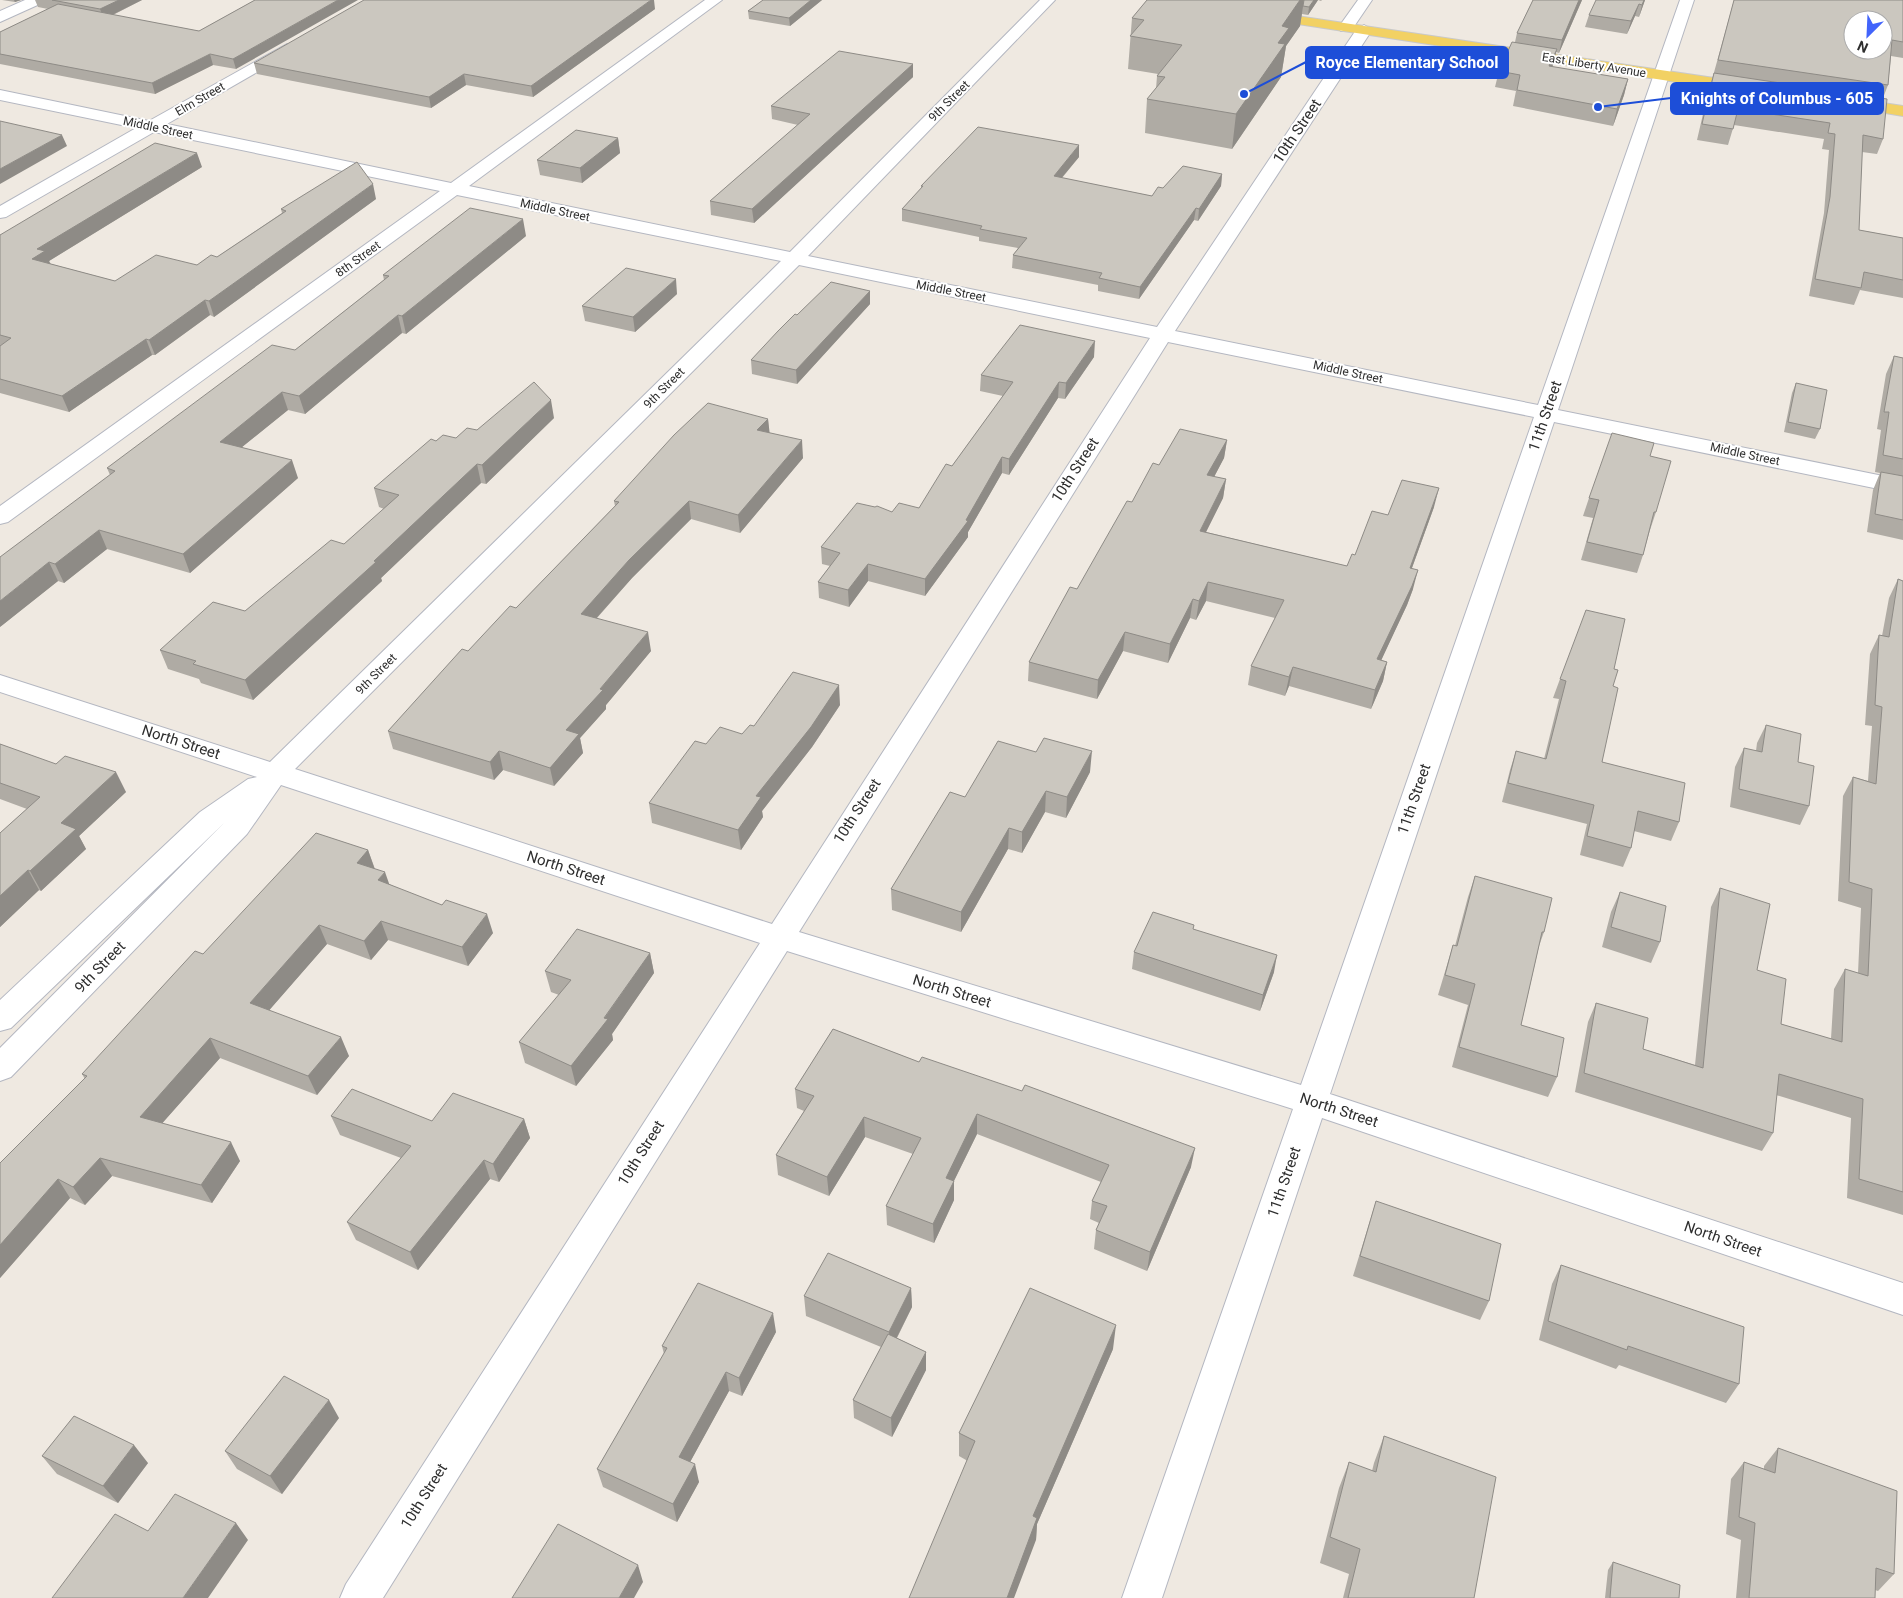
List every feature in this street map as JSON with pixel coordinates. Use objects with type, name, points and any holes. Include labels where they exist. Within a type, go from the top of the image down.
[{"type":"main road","name":"East Liberty Avenue","points":[[1248,12],[1766,91]]},
{"type":"main road","points":[[1834,101],[1903,111]]},
{"type":"street","points":[[0,17],[37,0]]},
{"type":"street","name":"8th Street","points":[[0,517],[715,0]]},
{"type":"street","name":"9th Street","points":[[0,1019],[210,820],[276,773],[793,260],[1048,0]]},
{"type":"street","name":"10th Street","points":[[360,1598],[777,937],[1162,335],[1355,29],[1365,0]]},
{"type":"street","name":"11th Street","points":[[1142,1598],[1687,0]]},
{"type":"street","name":"Elm Street","points":[[0,213],[305,39]]},
{"type":"street","name":"Middle Street","points":[[0,95],[793,260],[1903,486]]},
{"type":"street","name":"North Street","points":[[0,683],[777,937],[1311,1101],[1903,1299]]},
{"type":"street","name":"9th Street","points":[[0,1068],[237,827],[276,773]]},
{"type":"building","points":[[52,0],[119,0],[100,9]]},
{"type":"building","points":[[255,0],[338,0],[233,59],[210,54],[152,83],[0,54],[0,32],[58,4],[199,31]]},
{"type":"building","points":[[364,0],[651,0],[531,86],[464,74],[429,97],[254,63]]},
{"type":"building","points":[[763,0],[811,0],[789,18],[748,11]]},
{"type":"building","points":[[1147,0],[1300,0],[1282,26],[1289,28],[1278,43],[1285,44],[1236,114],[1147,99],[1165,77],[1157,76],[1182,45],[1130,36],[1144,20],[1132,18]]},
{"type":"building","points":[[1304,0],[1314,0],[1309,7],[1303,6]]},
{"type":"building","points":[[1533,0],[1579,0],[1562,40],[1517,33]]},
{"type":"building","points":[[1596,0],[1644,0],[1642,5],[1639,4],[1631,21],[1589,15]]},
{"type":"building","points":[[1734,0],[1903,0],[1903,42],[1893,40],[1893,10],[1843,10],[1843,60],[1890,60],[1888,85],[1718,60]]},
{"type":"building","points":[[1512,42],[1557,49],[1549,66],[1628,79],[1617,109],[1517,90],[1520,75],[1499,71]]},
{"type":"building","points":[[839,51],[913,64],[752,209],[710,201],[810,114],[771,106]]},
{"type":"building","points":[[1714,73],[1887,99],[1883,139],[1863,135],[1859,230],[1903,238],[1903,280],[1864,272],[1861,288],[1815,279],[1830,197],[1835,134],[1828,133],[1830,123],[1738,109],[1733,129],[1702,124]]},
{"type":"building","points":[[0,121],[62,135],[0,169]]},
{"type":"building","points":[[978,127],[1079,145],[1054,176],[1152,196],[1158,187],[1163,188],[1183,166],[1222,174],[1199,209],[1196,208],[1140,287],[1099,278],[1102,273],[1013,255],[1027,238],[980,229],[982,226],[902,209],[923,186],[921,186]]},
{"type":"building","points":[[576,130],[618,138],[580,168],[537,160]]},
{"type":"building","points":[[155,143],[197,153],[37,249],[45,251],[32,259],[115,281],[156,255],[197,265],[211,255],[217,257],[286,211],[281,209],[357,162],[373,184],[209,301],[205,300],[149,340],[146,339],[62,396],[0,379],[0,346],[11,338],[0,335],[0,235]]},
{"type":"building","points":[[470,208],[523,219],[402,316],[398,315],[299,396],[282,392],[220,442],[292,460],[183,554],[99,530],[55,564],[49,562],[0,601],[0,557],[115,471],[107,468],[272,345],[295,350],[389,276],[383,275]]},
{"type":"building","points":[[626,268],[676,279],[633,317],[582,306]]},
{"type":"building","points":[[831,282],[870,291],[796,370],[751,360],[795,314],[797,315]]},
{"type":"building","points":[[1020,325],[1095,341],[1066,383],[1059,382],[1009,459],[1002,457],[966,520],[968,521],[925,579],[868,564],[848,590],[818,582],[840,553],[821,547],[857,503],[877,506],[892,512],[899,503],[919,508],[946,464],[952,466],[1013,382],[981,375]]},
{"type":"building","points":[[1894,356],[1903,358],[1903,459],[1883,455],[1889,412],[1884,412]]},
{"type":"building","points":[[534,382],[551,400],[482,465],[477,464],[374,561],[376,562],[245,680],[193,664],[196,661],[160,650],[213,602],[245,611],[331,540],[344,544],[399,495],[374,488],[431,439],[436,441],[443,435],[456,438],[467,428],[477,430]]},
{"type":"building","points":[[1796,383],[1827,390],[1820,429],[1788,422]]},
{"type":"building","points":[[708,403],[768,419],[757,430],[802,440],[738,515],[689,501],[629,560],[581,614],[648,632],[600,689],[603,690],[566,730],[579,734],[550,768],[499,751],[490,762],[388,731],[462,649],[468,651],[510,606],[516,608],[619,502],[614,501],[674,435]]},
{"type":"building","points":[[1180,429],[1227,440],[1207,475],[1226,479],[1200,531],[1347,566],[1352,554],[1355,555],[1372,511],[1388,515],[1402,480],[1439,488],[1410,568],[1418,570],[1377,659],[1387,662],[1375,690],[1293,667],[1289,677],[1251,666],[1284,600],[1208,582],[1199,601],[1193,599],[1170,644],[1125,632],[1098,680],[1029,662],[1070,587],[1077,589],[1127,501],[1132,502],[1153,463],[1159,465]]},
{"type":"building","points":[[1612,433],[1654,443],[1650,456],[1671,461],[1656,512],[1654,512],[1643,555],[1587,542],[1599,500],[1589,498]]},
{"type":"building","points":[[1881,472],[1903,476],[1903,520],[1875,514]]},
{"type":"building","points":[[1898,579],[1903,581],[1903,1192],[1859,1179],[1863,1099],[1779,1074],[1773,1133],[1584,1073],[1596,1003],[1648,1018],[1643,1049],[1703,1068],[1720,888],[1770,904],[1757,970],[1786,979],[1781,1024],[1842,1042],[1845,969],[1868,976],[1872,889],[1849,882],[1853,777],[1876,784],[1882,707],[1875,705],[1879,635],[1889,637]]},
{"type":"building","points":[[1586,610],[1625,619],[1614,669],[1618,670],[1613,686],[1618,688],[1602,762],[1685,783],[1679,822],[1638,811],[1631,848],[1587,836],[1594,805],[1508,783],[1516,751],[1546,759],[1566,681],[1560,679]]},
{"type":"building","points":[[793,672],[839,685],[811,727],[756,796],[761,797],[738,830],[649,803],[695,741],[706,744],[720,727],[742,734],[750,725],[754,726]]},
{"type":"building","points":[[1766,725],[1801,734],[1798,762],[1814,766],[1809,806],[1739,789],[1744,748],[1762,752]]},
{"type":"building","points":[[1044,738],[1092,751],[1067,797],[1046,791],[1022,832],[1009,828],[961,912],[891,889],[950,792],[965,797],[998,741],[1036,752]]},
{"type":"building","points":[[0,744],[56,764],[65,756],[116,772],[61,823],[76,829],[0,896],[0,833],[40,797],[0,783]]},
{"type":"building","points":[[316,833],[368,850],[357,863],[385,872],[378,880],[442,905],[446,900],[487,914],[462,947],[381,921],[364,941],[319,925],[250,1003],[341,1037],[308,1076],[210,1038],[140,1117],[231,1142],[201,1185],[100,1158],[73,1187],[58,1179],[0,1245],[0,1163],[87,1076],[82,1074],[195,951],[203,954]]},
{"type":"building","points":[[1475,876],[1552,898],[1544,932],[1542,932],[1521,1025],[1564,1038],[1557,1077],[1459,1047],[1475,984],[1445,975],[1453,945],[1457,946]]},
{"type":"building","points":[[1620,892],[1666,906],[1660,942],[1611,927]]},
{"type":"building","points":[[1153,912],[1194,925],[1193,929],[1277,955],[1263,995],[1134,952]]},
{"type":"building","points":[[577,929],[650,953],[604,1018],[608,1019],[571,1066],[519,1042],[571,980],[545,971]]},
{"type":"building","points":[[833,1029],[919,1062],[922,1057],[1022,1091],[1025,1085],[1195,1148],[1150,1252],[1096,1230],[1107,1206],[1092,1201],[1109,1165],[977,1114],[946,1178],[954,1181],[933,1224],[886,1206],[921,1138],[864,1117],[827,1177],[776,1155],[814,1096],[795,1089]]},
{"type":"building","points":[[352,1089],[432,1121],[453,1093],[524,1119],[493,1164],[484,1160],[410,1252],[347,1222],[411,1146],[331,1116]]},
{"type":"building","points":[[1376,1201],[1501,1244],[1489,1301],[1360,1256]]},
{"type":"building","points":[[828,1253],[911,1288],[889,1332],[804,1296]]},
{"type":"building","points":[[1561,1265],[1744,1327],[1739,1384],[1628,1346],[1627,1350],[1548,1321]]},
{"type":"building","points":[[698,1283],[773,1313],[739,1378],[726,1372],[679,1457],[695,1464],[673,1504],[597,1469],[667,1348],[662,1346]]},
{"type":"building","points":[[1030,1288],[1116,1325],[1033,1516],[1037,1518],[1007,1598],[909,1598],[975,1441],[959,1433]]},
{"type":"building","points":[[888,1334],[926,1352],[891,1418],[853,1400]]},
{"type":"building","points":[[284,1376],[329,1400],[270,1476],[225,1451]]},
{"type":"building","points":[[74,1416],[134,1445],[103,1486],[42,1456]]},
{"type":"building","points":[[1384,1436],[1496,1477],[1474,1598],[1348,1598],[1360,1549],[1330,1537],[1349,1462],[1376,1472]]},
{"type":"building","points":[[1778,1448],[1897,1491],[1894,1574],[1876,1568],[1875,1598],[1749,1598],[1755,1523],[1739,1517],[1744,1462],[1775,1473]]},
{"type":"building","points":[[175,1494],[236,1523],[183,1598],[52,1598],[115,1514],[148,1531]]},
{"type":"building","points":[[558,1524],[638,1565],[619,1598],[512,1598]]},
{"type":"building","points":[[1613,1562],[1680,1585],[1679,1598],[1610,1598]]},
{"type":"place","name":"Royce Elementary School","points":[[1244,94]]},
{"type":"place","name":"Knights of Columbus - 605","points":[[1598,107]]}]
